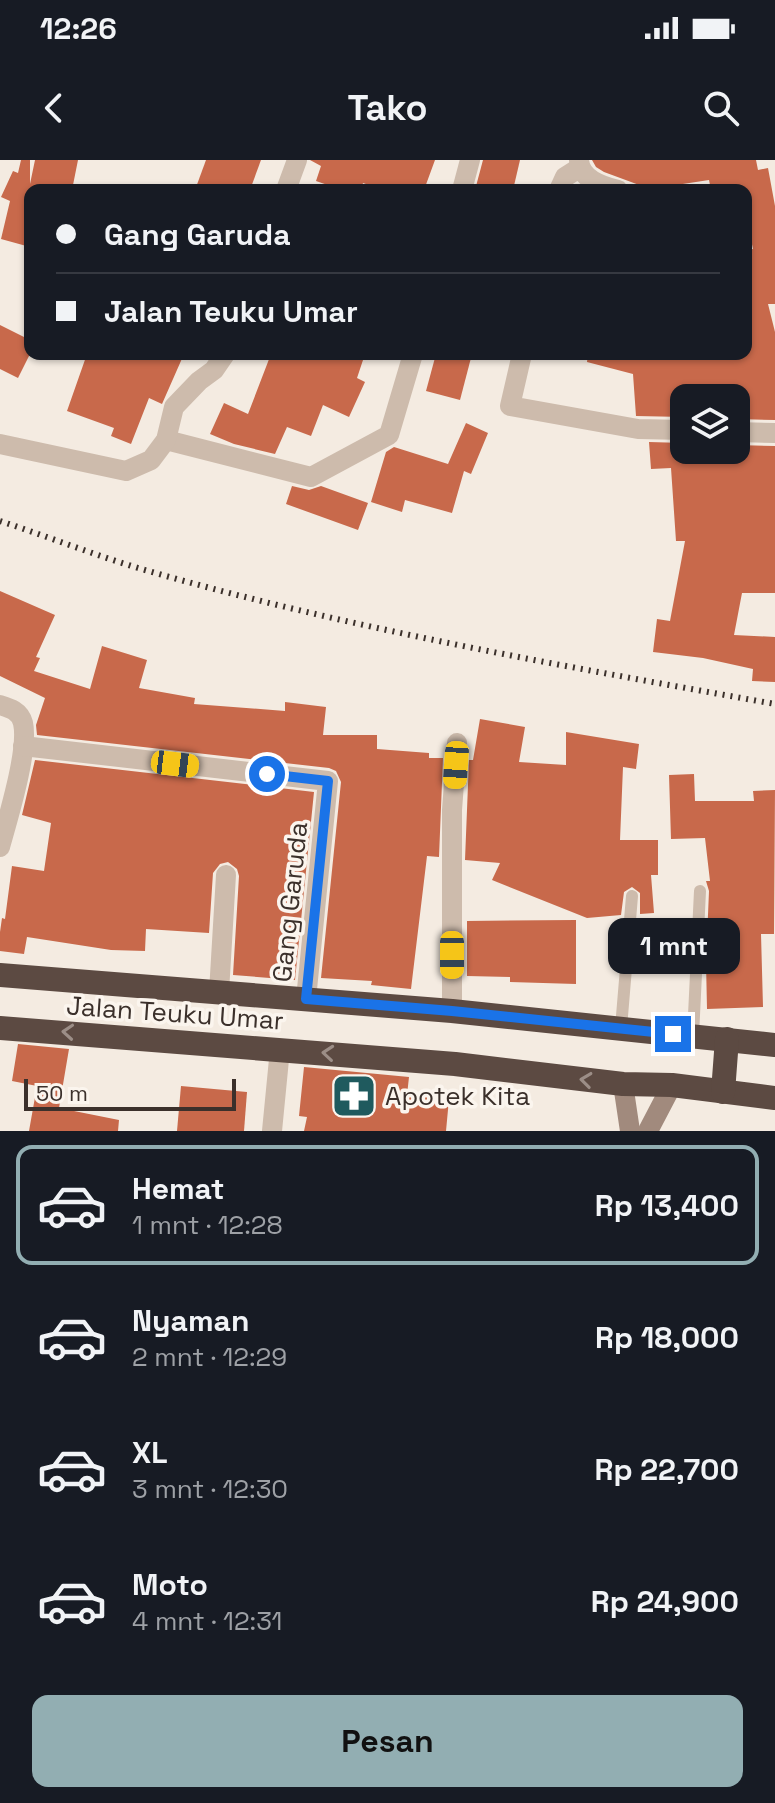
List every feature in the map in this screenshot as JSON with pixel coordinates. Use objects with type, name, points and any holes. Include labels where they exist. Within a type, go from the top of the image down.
[{"type":"highway","name":"Jalan Teuku Umar","points":[[0,975],[452,1011],[775,1045]]},
{"type":"highway","name":"Jalan Teuku Umar","points":[[0,1028],[455,1064],[775,1098]]},
{"type":"highway","points":[[723,1092],[727,1039]]},
{"type":"street","points":[[288,184],[297,160]]},
{"type":"street","points":[[464,184],[470,160]]},
{"type":"street","points":[[562,184],[579,164],[589,179],[602,184]]},
{"type":"street","points":[[0,444],[126,471],[151,460],[166,440],[174,407],[221,360]]},
{"type":"street","points":[[166,440],[311,477],[389,435],[411,360]]},
{"type":"street","points":[[521,360],[510,406],[638,429],[670,430]]},
{"type":"street","points":[[750,432],[775,433]]},
{"type":"street","points":[[0,705],[14,708],[23,721],[23,746],[0,847]]},
{"type":"street","points":[[452,1011],[452,810],[457,743]]},
{"type":"street","name":"Gang Garuda","points":[[23,746],[328,781],[306,999]]},
{"type":"street","points":[[219,992],[226,875]]},
{"type":"street","points":[[272,1131],[280,1049]]},
{"type":"street","points":[[623,1084],[630,1131]]},
{"type":"street","points":[[648,1131],[672,1085]]},
{"type":"lane","points":[[693,1036],[700,891]]},
{"type":"lane","points":[[621,1028],[632,896]]},
{"type":"building","points":[[21,160],[30,160],[30,184],[24,184],[24,245],[1,239],[10,201],[1,197],[13,171],[18,173]]},
{"type":"building","points":[[35,160],[78,160],[73,184],[30,184]]},
{"type":"building","points":[[206,160],[261,160],[252,184],[197,184]]},
{"type":"building","points":[[310,160],[435,160],[426,184],[325,184],[316,181],[321,166]]},
{"type":"building","points":[[483,160],[520,160],[514,184],[477,184]]},
{"type":"building","points":[[592,160],[756,160],[758,170],[768,168],[775,206],[775,304],[768,304],[775,332],[775,420],[750,419],[750,384],[670,384],[670,417],[636,416],[633,374],[587,362],[752,360],[752,184],[710,184],[709,180],[683,184],[636,184],[604,172]]},
{"type":"building","points":[[0,325],[24,337],[24,360],[27,360],[18,378],[0,369]]},
{"type":"building","points":[[85,360],[181,360],[162,404],[149,398],[131,444],[111,436],[114,428],[67,411]]},
{"type":"building","points":[[269,360],[363,360],[357,378],[365,382],[349,417],[323,405],[311,436],[287,427],[275,454],[234,444],[210,434],[224,403],[248,414]]},
{"type":"building","points":[[434,360],[470,360],[460,400],[426,391]]},
{"type":"building","points":[[466,423],[488,433],[471,474],[464,471],[452,513],[405,500],[402,512],[371,502],[386,452],[394,447],[448,464]]},
{"type":"building","points":[[649,442],[670,443],[670,464],[750,464],[750,445],[775,446],[775,593],[742,593],[734,635],[775,637],[775,682],[752,681],[753,669],[703,658],[653,652],[657,619],[670,621],[685,541],[676,541],[671,468],[651,469]]},
{"type":"building","points":[[292,486],[309,490],[321,486],[368,503],[358,530],[286,504]]},
{"type":"building","points":[[0,591],[55,615],[36,657],[40,658],[34,671],[90,689],[102,646],[147,660],[139,688],[195,698],[194,704],[285,711],[285,702],[326,707],[323,735],[377,735],[377,749],[429,753],[429,758],[443,758],[439,857],[427,856],[411,989],[371,985],[372,981],[321,978],[341,782],[336,771],[37,735],[36,725],[45,698],[0,676]]},
{"type":"building","points":[[480,719],[525,727],[519,762],[566,765],[566,732],[639,744],[636,769],[623,767],[620,840],[658,840],[658,875],[651,875],[654,913],[640,914],[640,893],[632,887],[624,892],[621,915],[587,918],[492,880],[500,863],[465,860],[469,760],[473,760]]},
{"type":"building","points":[[35,760],[314,792],[295,980],[233,975],[239,876],[237,869],[228,862],[220,864],[213,873],[209,933],[146,929],[145,951],[111,950],[27,937],[24,954],[0,951],[0,932],[2,918],[5,919],[12,866],[44,871],[51,823],[22,815]]},
{"type":"building","points":[[694,774],[695,801],[754,801],[753,791],[775,790],[774,934],[761,934],[763,1007],[707,1009],[709,891],[706,881],[710,881],[705,838],[671,839],[669,775]]},
{"type":"building","points":[[576,920],[576,984],[510,982],[510,977],[467,976],[467,921]]},
{"type":"building","points":[[18,1044],[69,1049],[59,1108],[119,1120],[118,1131],[29,1131],[37,1086],[12,1081]]},
{"type":"building","name":"Apotek Kita","points":[[304,1067],[409,1077],[407,1095],[449,1099],[446,1131],[304,1131],[307,1117],[299,1116]]},
{"type":"building","points":[[181,1086],[247,1092],[244,1131],[177,1131]]},
{"type":"railway","points":[[0,521],[138,568],[295,609],[455,644],[775,704]]},
{"type":"place","name":"Apotek Kita","points":[[354,1096]]},
{"type":"route","points":[[267,774],[328,781],[306,999],[673,1034]]}]
